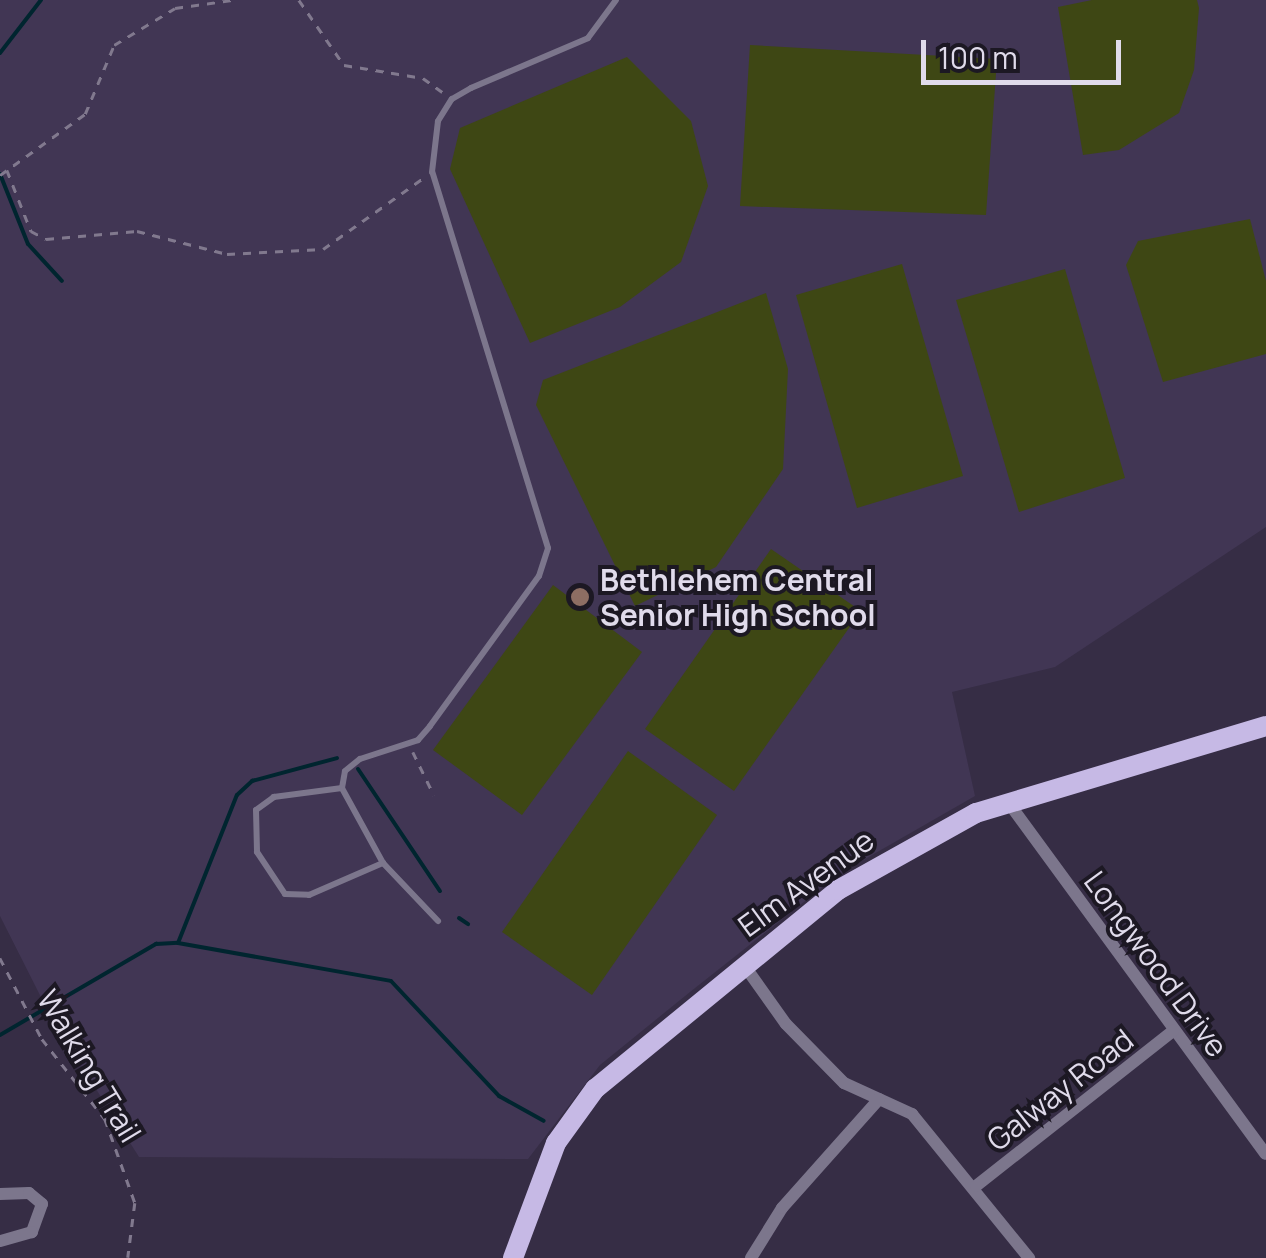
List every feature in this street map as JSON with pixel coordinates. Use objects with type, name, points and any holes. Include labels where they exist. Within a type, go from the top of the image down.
[{"type":"main road","name":"Elm Avenue","points":[[513,1258],[534,1190],[573,1114],[630,1056],[838,890],[937,829],[1008,802],[1266,726]]},
{"type":"street","name":"Longwood Drive","points":[[1008,802],[1266,1154]]},
{"type":"street","points":[[744,965],[786,1024],[844,1083],[912,1114],[976,1186],[1029,1258]]},
{"type":"street","name":"Galway Road","points":[[976,1186],[1173,1032]]},
{"type":"street","points":[[752,1258],[782,1208],[879,1100]]},
{"type":"street","points":[[0,1194],[29,1193],[42,1204],[32,1232],[0,1241]]},
{"type":"lane","points":[[438,921],[383,863],[342,788],[345,771],[360,759],[412,742],[539,576],[548,548],[432,172],[430,144],[452,99],[588,38],[616,0]]},
{"type":"lane","points":[[342,788],[274,796],[256,810],[252,830],[270,877],[285,894],[309,895],[383,863]]},
{"type":"path","points":[[232,0],[175,8],[114,45],[85,114],[3,172],[31,230],[46,238],[137,231],[227,254],[322,248],[432,172]]},
{"type":"path","points":[[300,0],[344,65],[423,78],[452,99]]},
{"type":"path","points":[[412,742],[434,795]]},
{"type":"path","name":"Walking Trail","points":[[0,958],[35,1020],[105,1119],[126,1170],[138,1228],[128,1258]]},
{"type":"shaded area","name":"Bethlehem Central Senior High School","points":[[0,0],[1266,0],[1266,527],[1055,667],[952,692],[975,796],[839,874],[600,1065],[528,1159],[139,1157],[53,1021],[0,916]]},
{"type":"green space","points":[[1092,0],[1197,0],[1199,8],[1194,70],[1179,113],[1119,150],[1083,155],[1058,7]]},
{"type":"green space","points":[[750,45],[997,59],[986,215],[740,206]]},
{"type":"green space","points":[[627,57],[691,121],[708,186],[681,262],[620,307],[530,343],[450,169],[460,128]]},
{"type":"green space","points":[[1250,219],[1266,281],[1266,354],[1163,382],[1126,265],[1138,241]]},
{"type":"green space","points":[[902,264],[963,476],[857,508],[796,295]]},
{"type":"green space","points":[[1065,269],[1125,478],[1019,512],[956,300]]},
{"type":"green space","points":[[766,293],[788,369],[783,469],[716,567],[635,606],[536,405],[543,380]]},
{"type":"green space","points":[[771,549],[861,611],[734,791],[645,729]]},
{"type":"green space","points":[[553,585],[642,652],[522,815],[433,750]]},
{"type":"green space","points":[[628,751],[717,815],[592,995],[502,932]]},
{"type":"waterway","points":[[0,53],[41,0]]},
{"type":"waterway","points":[[0,174],[28,244],[62,281]]},
{"type":"waterway","points":[[178,943],[237,795],[252,781],[337,758]]},
{"type":"waterway","points":[[358,769],[440,891]]},
{"type":"waterway","points":[[459,918],[468,924]]},
{"type":"waterway","points":[[0,1035],[156,944],[178,943],[391,981],[499,1096],[544,1121]]},
{"type":"place","name":"Bethlehem Central Senior High School","points":[[580,597]]}]
